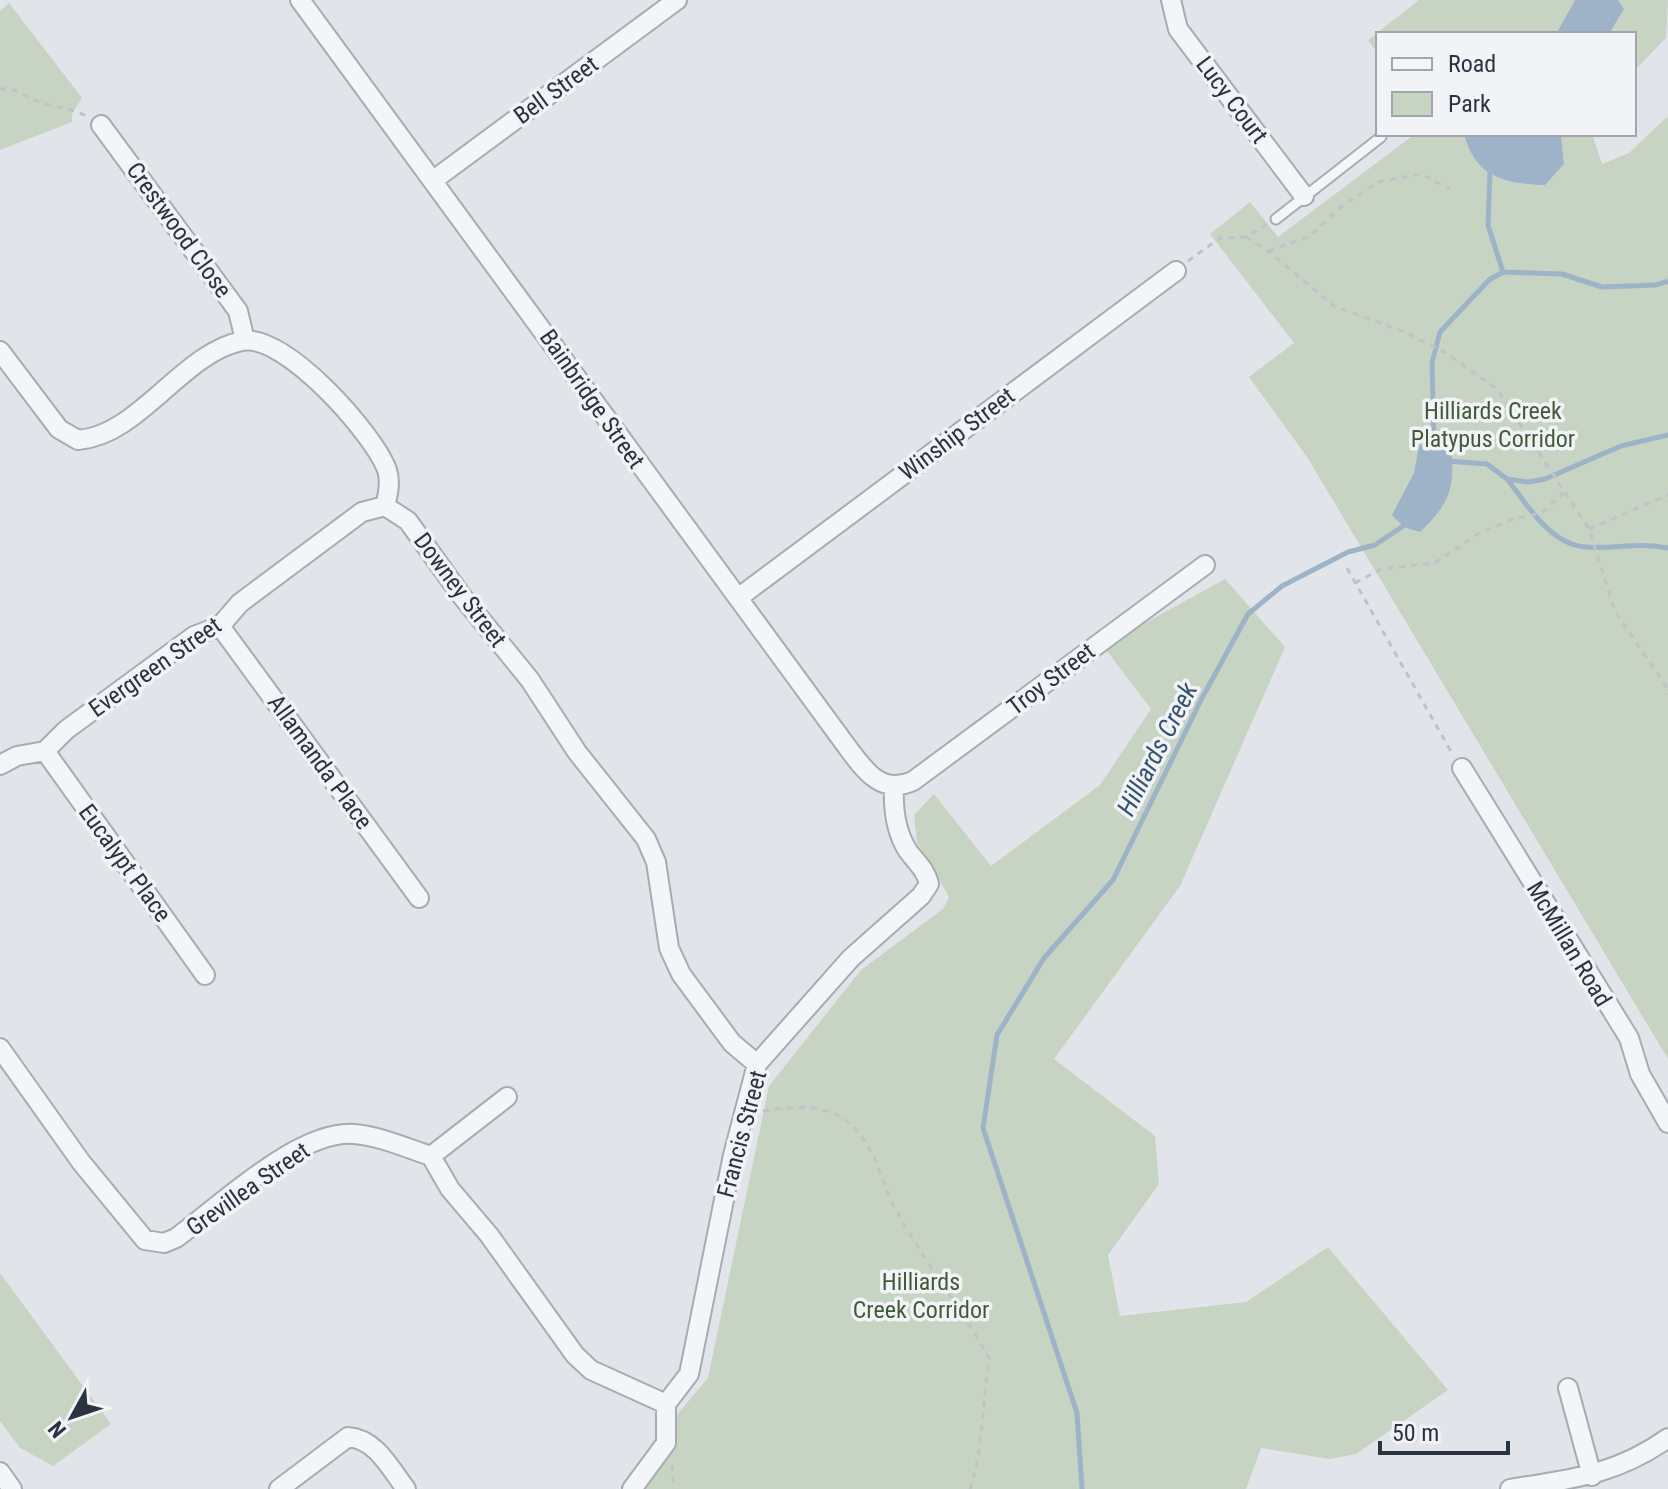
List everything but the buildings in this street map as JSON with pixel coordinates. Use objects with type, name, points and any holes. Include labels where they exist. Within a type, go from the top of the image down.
[{"type":"street","name":"Bainbridge Street","points":[[300,0],[435,179],[650,481],[868,773],[879,783],[894,787]]},
{"type":"street","name":"Bell Street","points":[[435,179],[677,0]]},
{"type":"street","name":"Lucy Court","points":[[1171,0],[1178,29],[1304,196]]},
{"type":"street","name":"Crestwood Close","points":[[101,125],[238,311],[245,340]]},
{"type":"street","name":"Winship Street","points":[[738,598],[1176,271]]},
{"type":"street","points":[[0,351],[59,429],[78,440],[106,433],[221,348],[245,340],[270,346],[340,402],[387,470],[389,491],[385,506]]},
{"type":"street","name":"Evergreen Street","points":[[0,765],[17,756],[45,751],[66,730],[194,636],[220,626],[240,603],[362,512],[385,506]]},
{"type":"street","name":"Downey Street","points":[[385,506],[408,521],[461,595],[530,680],[577,752],[646,839],[656,862],[669,948],[681,974],[732,1043],[757,1064]]},
{"type":"street","name":"Troy Street","points":[[894,787],[904,786],[927,772],[1205,565]]},
{"type":"street","name":"Allamanda Place","points":[[220,626],[419,898]]},
{"type":"street","name":"Eucalypt Place","points":[[45,751],[205,975]]},
{"type":"street","name":"McMillan Road","points":[[1462,768],[1629,1038],[1640,1074],[1668,1123]]},
{"type":"street","name":"Francis Street","points":[[666,1404],[689,1374],[743,1115],[757,1064],[818,992],[929,884],[927,874],[907,848],[896,825],[894,787]]},
{"type":"street","name":"Grevillea Street","points":[[0,1048],[81,1162],[145,1240],[154,1243],[176,1238],[290,1154],[333,1135],[372,1137],[431,1156]]},
{"type":"street","points":[[507,1097],[431,1156],[450,1189],[489,1235],[575,1355],[591,1370],[666,1404],[666,1443],[632,1489]]},
{"type":"street","points":[[1568,1388],[1592,1476]]},
{"type":"street","points":[[279,1489],[348,1437],[362,1438],[376,1450],[406,1489]]},
{"type":"street","points":[[1510,1489],[1592,1476],[1627,1465],[1668,1438]]},
{"type":"street","points":[[0,1472],[12,1489]]},
{"type":"lane","points":[[1276,219],[1381,137]]},
{"type":"path","points":[[0,89],[11,87],[41,103],[69,107],[101,125]]},
{"type":"path","points":[[1268,251],[1309,237],[1341,207],[1378,182],[1421,174],[1450,189]]},
{"type":"path","points":[[1176,271],[1220,238],[1246,237],[1276,219]]},
{"type":"path","points":[[1246,237],[1268,251],[1334,306],[1407,333],[1446,353],[1497,389],[1546,469],[1589,529],[1615,611],[1665,685],[1668,695]]},
{"type":"path","points":[[1355,583],[1381,569],[1435,563],[1478,534],[1513,519],[1542,513],[1564,493]]},
{"type":"path","points":[[1589,529],[1668,495]]},
{"type":"path","points":[[1347,568],[1462,768]]},
{"type":"path","points":[[743,1115],[814,1107],[849,1122],[878,1161],[893,1204],[930,1269],[963,1310],[990,1360],[981,1400],[981,1454],[970,1489]]},
{"type":"green space","points":[[1419,0],[1575,0],[1557,32],[1378,32]]},
{"type":"green space","points":[[1618,0],[1668,0],[1666,38],[1636,69],[1636,32],[1610,32],[1624,9]]},
{"type":"green space","points":[[9,3],[82,98],[72,113],[72,122],[0,150],[0,11]]},
{"type":"green space","points":[[1376,34],[1376,51],[1368,40]]},
{"type":"green space","name":"Hilliards Creek Platypus Corridor","points":[[1668,116],[1668,1059],[1307,457],[1249,377],[1294,343],[1210,234],[1250,202],[1278,237],[1412,136],[1465,136],[1476,160],[1484,168],[1517,183],[1544,185],[1564,164],[1561,136],[1593,136],[1602,164],[1629,153]]},
{"type":"green space","name":"Hilliards Creek Corridor","points":[[1225,579],[1285,647],[1180,886],[1054,1059],[1155,1136],[1159,1184],[1108,1255],[1120,1316],[1246,1302],[1328,1247],[1448,1390],[1356,1454],[1330,1459],[1261,1448],[1246,1489],[644,1489],[672,1450],[676,1416],[708,1378],[769,1086],[861,970],[943,909],[949,897],[917,842],[914,815],[934,794],[991,866],[1100,785],[1151,709],[1107,651],[1138,627]]},
{"type":"green space","points":[[0,1273],[111,1424],[53,1466],[20,1448],[0,1421]]},
{"type":"water","points":[[1575,0],[1618,0],[1624,9],[1610,32],[1557,32]]},
{"type":"water","points":[[1465,136],[1561,136],[1564,164],[1545,185],[1517,183],[1484,169]]},
{"type":"water","points":[[1433,437],[1442,439],[1451,448],[1451,485],[1444,503],[1420,532],[1404,527],[1392,515],[1414,473],[1419,446]]},
{"type":"waterway","points":[[1490,171],[1488,225],[1503,272]]},
{"type":"waterway","name":"Hilliards Creek","points":[[1434,442],[1432,363],[1440,332],[1489,280],[1503,272],[1562,274],[1602,287],[1656,285],[1668,281]]},
{"type":"waterway","points":[[1447,461],[1487,464],[1507,479],[1528,482],[1545,479],[1621,446],[1668,435]]},
{"type":"waterway","points":[[1507,479],[1540,522],[1573,545],[1668,548]]},
{"type":"waterway","name":"Hilliards Creek","points":[[1082,1489],[1077,1413],[983,1128],[997,1035],[1044,958],[1113,880],[1202,698],[1248,614],[1282,586],[1348,552],[1375,545],[1406,524]]}]
